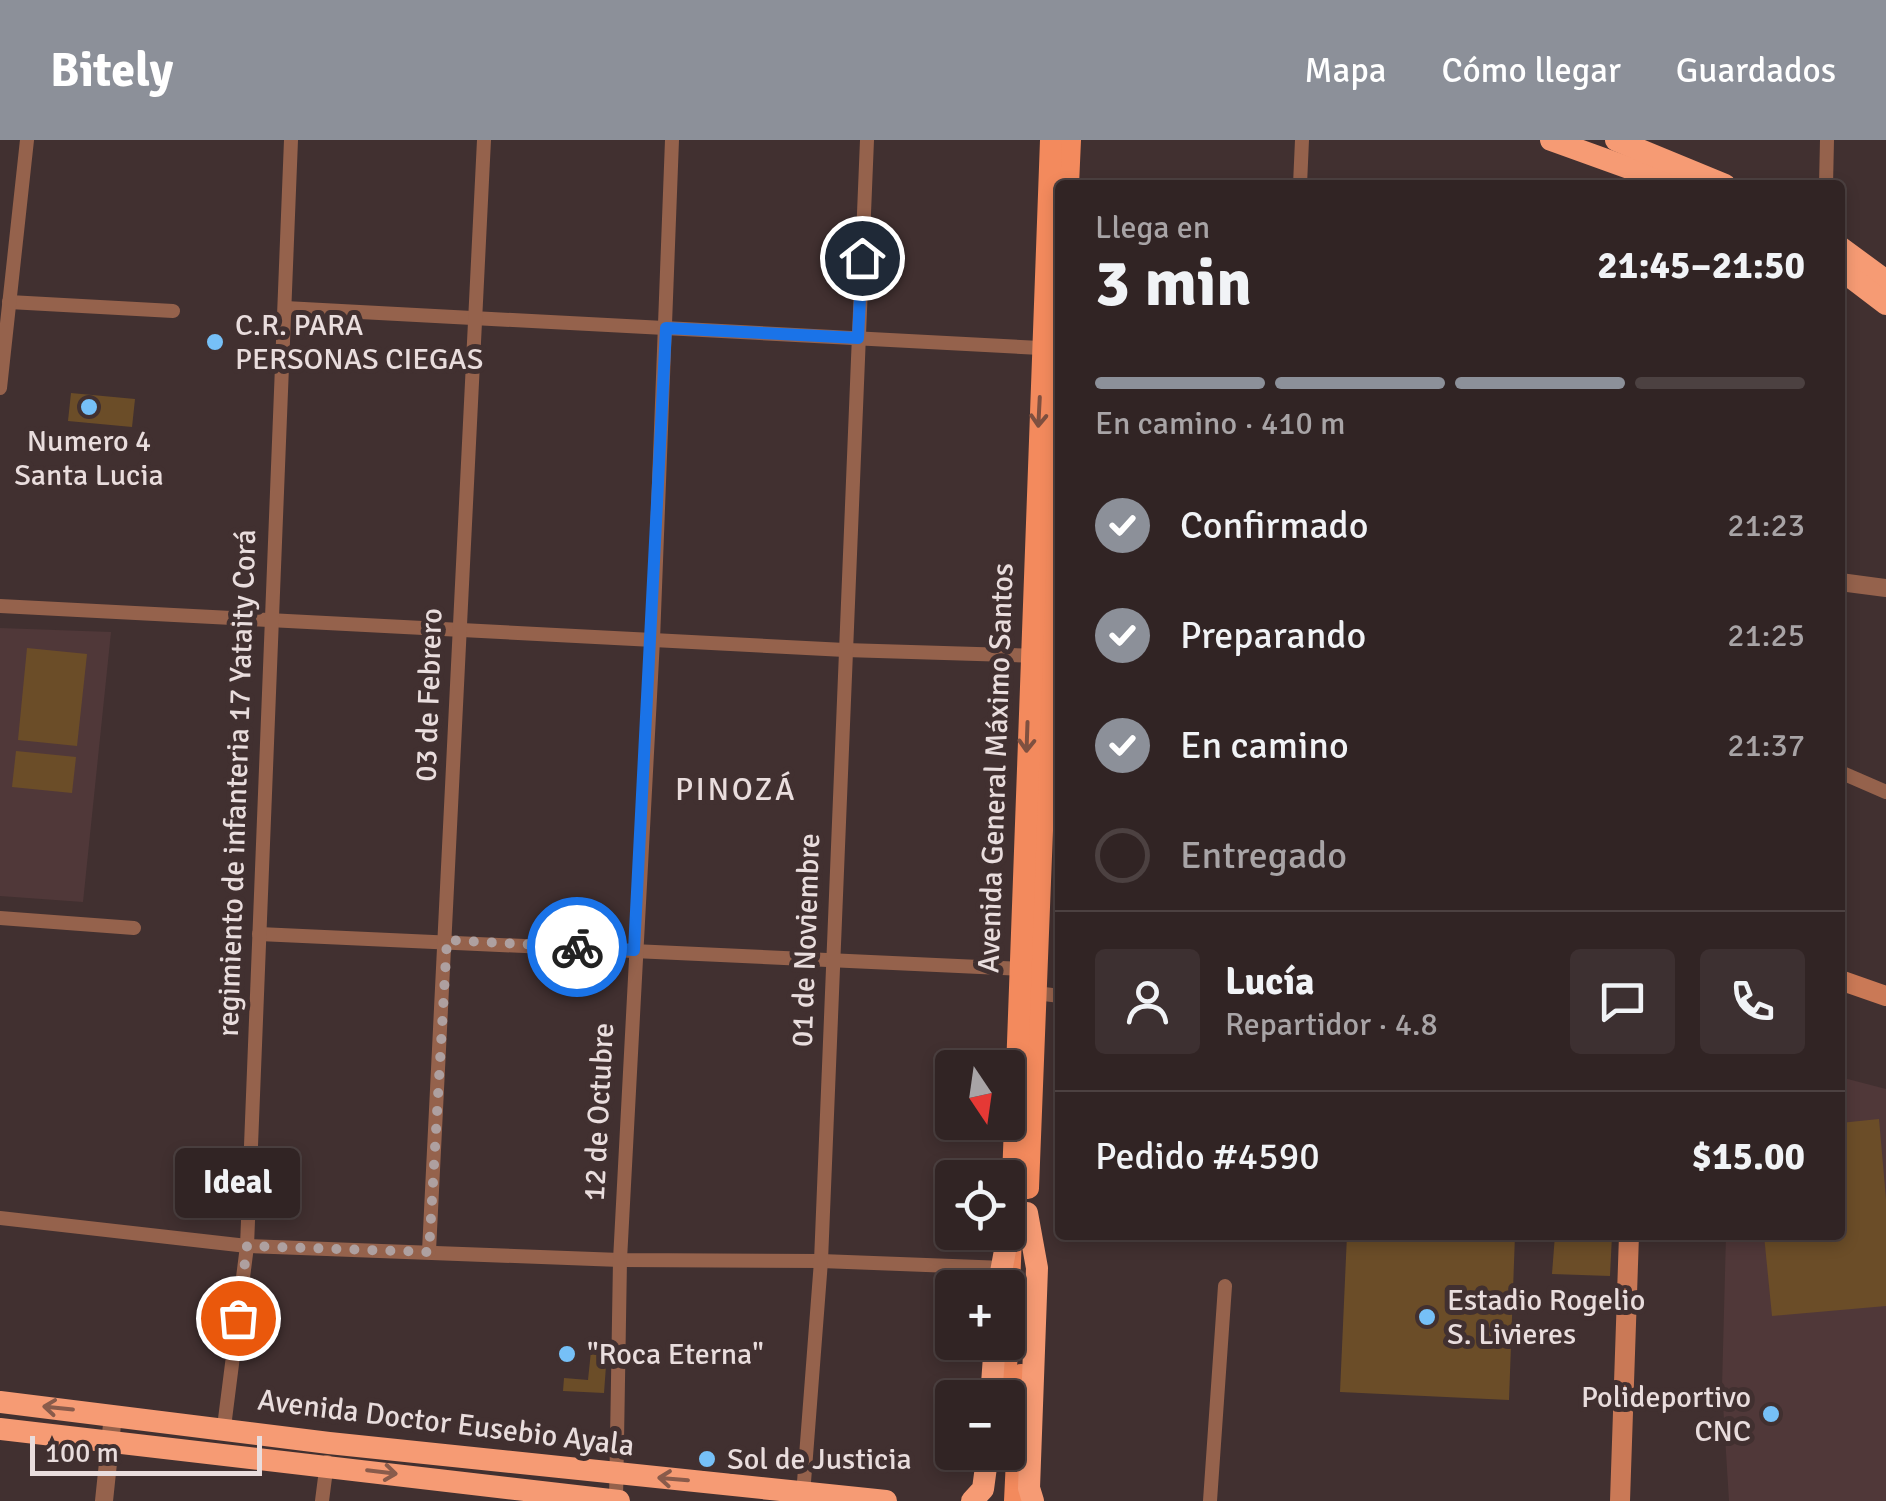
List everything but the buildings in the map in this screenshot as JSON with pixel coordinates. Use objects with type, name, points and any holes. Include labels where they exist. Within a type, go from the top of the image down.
[{"type":"highway","points":[[1552,140],[1662,180]]},
{"type":"highway","points":[[1616,140],[1667,150],[1717,180]]},
{"type":"highway","points":[[1845,252],[1885,296]]},
{"type":"highway","points":[[1845,272],[1885,296]]},
{"type":"highway","points":[[1025,1229],[1037,1268],[1029,1488],[1034,1501]]},
{"type":"highway","name":"Avenida Doctor Eusebio Ayala","points":[[0,1402],[224,1427],[328,1454]]},
{"type":"highway","name":"Avenida Doctor Eusebio Ayala","points":[[0,1428],[111,1442],[328,1454],[617,1493],[886,1501]]},
{"type":"highway","points":[[972,1501],[983,1489],[987,1470]]},
{"type":"main road","name":"Avenida General Máximo Santos","points":[[1023,1160],[1034,984],[1051,348],[1051,140]]},
{"type":"main road","points":[[1068,180],[1070,140]]},
{"type":"main road","name":"Avenida General Máximo Santos","points":[[1040,656],[1055,521]]},
{"type":"main road","points":[[1845,982],[1886,996]]},
{"type":"main road","points":[[1620,1501],[1629,1240]]},
{"type":"main road","name":"Avenida General Máximo Santos","points":[[1015,1501],[1016,1360]]},
{"type":"main road","points":[[1000,1501],[1001,1470]]},
{"type":"street","points":[[0,384],[9,302],[8,243],[27,140]]},
{"type":"street","name":"regimiento de infanteria 17 Yataity Corá","points":[[224,1427],[247,1246],[291,140]]},
{"type":"street","name":"03 de Febrero","points":[[429,1252],[484,140]]},
{"type":"street","name":"12 de Octubre","points":[[617,1493],[620,1260],[653,640],[672,140]]},
{"type":"street","name":"01 de Noviembre","points":[[803,1496],[821,1261],[867,140]]},
{"type":"street","points":[[1300,180],[1302,140]]},
{"type":"street","points":[[1826,180],[1827,140]]},
{"type":"street","points":[[9,302],[172,311]]},
{"type":"street","points":[[286,308],[1051,348]]},
{"type":"street","points":[[1845,583],[1886,588]]},
{"type":"street","points":[[0,606],[845,650],[1040,656]]},
{"type":"street","points":[[1845,774],[1886,792]]},
{"type":"street","points":[[0,918],[134,928]]},
{"type":"street","points":[[259,934],[832,961],[1034,984]]},
{"type":"street","points":[[0,1218],[247,1246],[620,1260],[821,1261],[947,1270]]},
{"type":"street","points":[[1210,1501],[1225,1286]]},
{"type":"street","points":[[104,1501],[113,1414]]},
{"type":"street","points":[[322,1501],[328,1454]]},
{"type":"shaded area","points":[[71,393],[135,399],[132,427],[68,421]]},
{"type":"shaded area","points":[[0,628],[111,632],[83,902],[0,896]]},
{"type":"shaded area","points":[[27,648],[87,654],[77,746],[18,740]]},
{"type":"shaded area","points":[[16,751],[76,757],[72,793],[12,787]]},
{"type":"shaded area","points":[[1845,1078],[1886,1089],[1886,1501],[1729,1501],[1722,1387],[1726,1240],[1845,1240]]},
{"type":"shaded area","points":[[1879,1119],[1886,1199],[1886,1306],[1772,1316],[1764,1240],[1845,1240],[1845,1122]]},
{"type":"shaded area","name":"Estadio Rogelio S. Livieres","points":[[1347,1240],[1515,1240],[1509,1400],[1340,1392]]},
{"type":"shaded area","points":[[1555,1240],[1612,1240],[1610,1276],[1552,1274]]},
{"type":"shaded area","points":[[591,1351],[607,1352],[604,1393],[563,1391],[564,1378],[588,1380]]},
{"type":"way so far","points":[[238,1318],[247,1246],[429,1252],[447,940],[577,947]]},
{"type":"place","name":"C.R. PARA PERSONAS CIEGAS","points":[[215,342]]},
{"type":"place","name":"Numero 4 Santa Lucia","points":[[89,407]]},
{"type":"place","name":"Estadio Rogelio S. Livieres","points":[[1427,1317]]},
{"type":"place","name":"Ideal","points":[[238,1318]]},
{"type":"place","name":"\"Roca Eterna\"","points":[[567,1354]]},
{"type":"place","name":"Polideportivo CNC","points":[[1771,1414]]},
{"type":"place","name":"Sol de Justicia","points":[[707,1459]]},
{"type":"district","name":"PINOZÁ","points":[[736,789]]},
{"type":"route","points":[[577,947],[634,950],[653,640],[666,328],[858,338],[862,258]]}]
